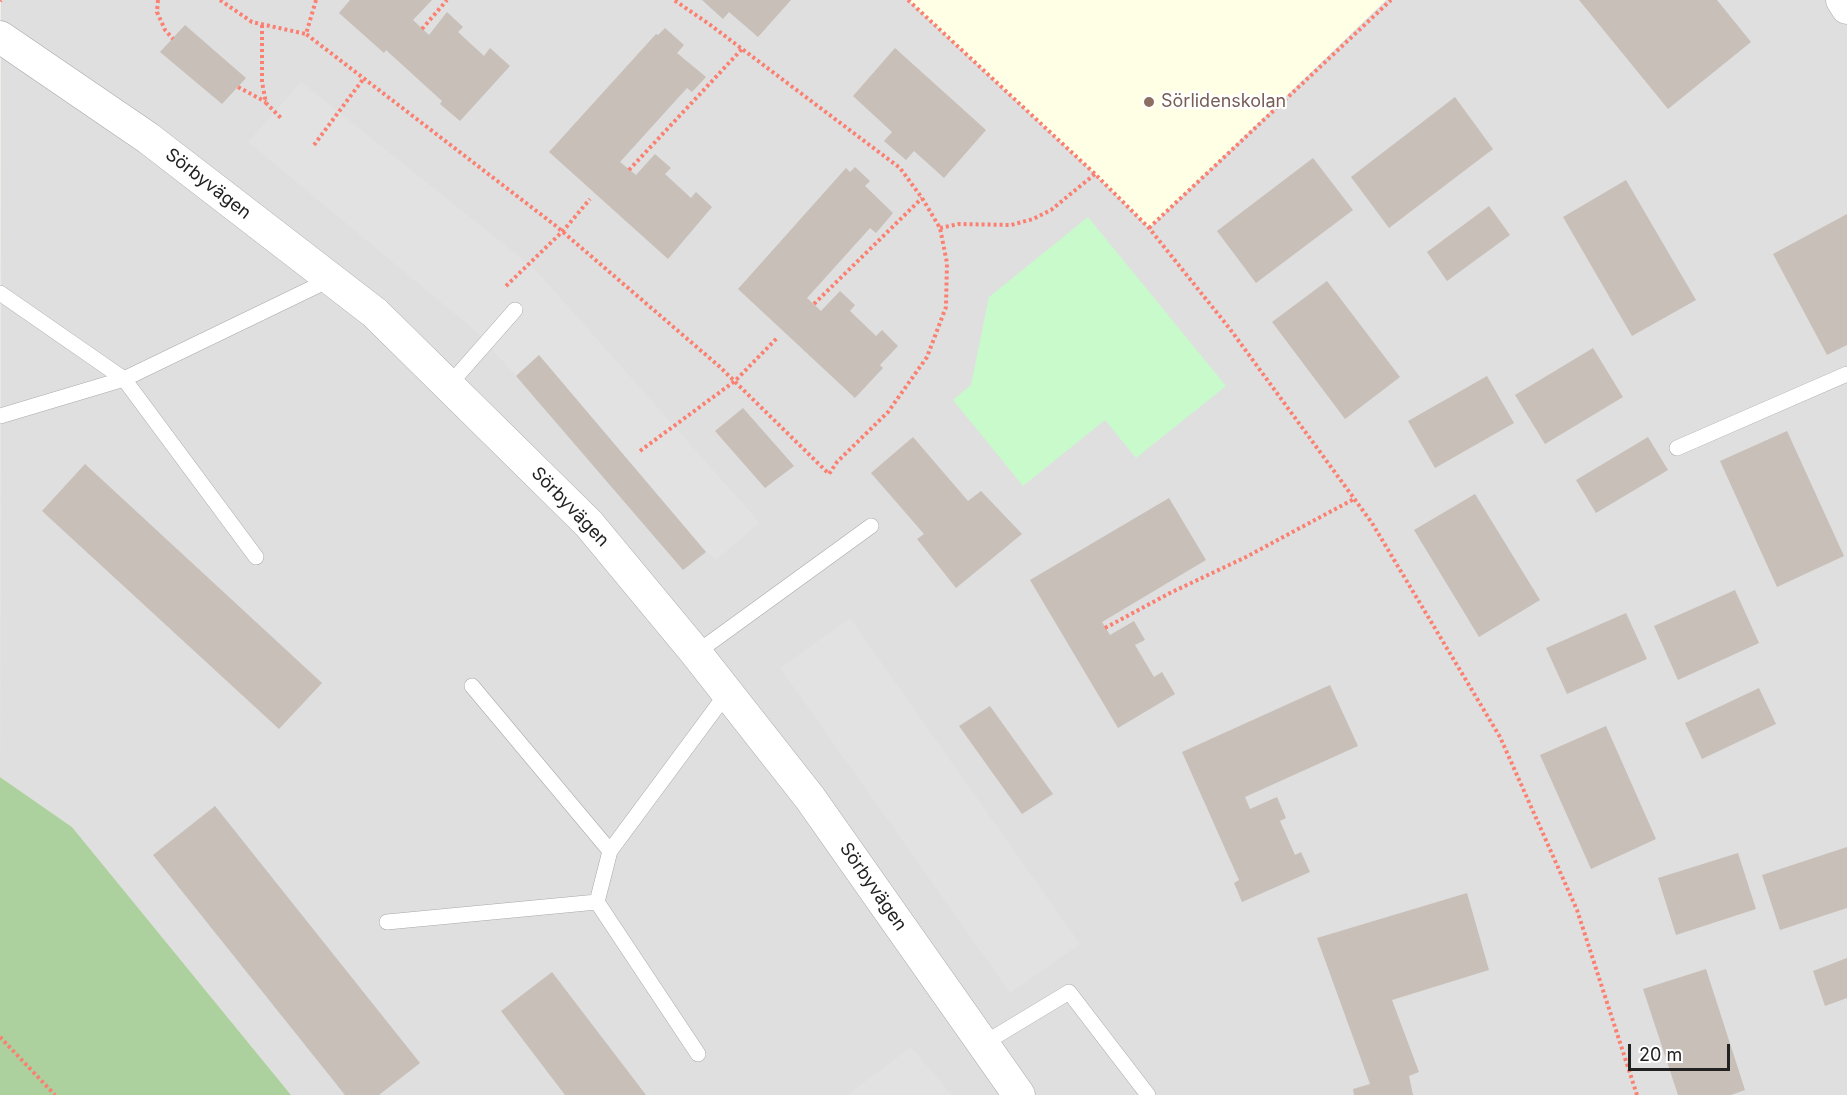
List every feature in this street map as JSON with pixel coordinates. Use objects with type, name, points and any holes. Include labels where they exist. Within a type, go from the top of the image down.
[{"type":"street","points":[[1842,0],[1847,8]]},
{"type":"street","name":"Sörbyvägen","points":[[0,37],[148,138],[375,313],[589,524],[696,653],[810,798],[1019,1095]]},
{"type":"lane","points":[[0,416],[124,378],[331,279]]},
{"type":"lane","points":[[0,293],[124,378],[256,558]]},
{"type":"lane","points":[[449,386],[515,310]]},
{"type":"lane","points":[[1677,448],[1847,374]]},
{"type":"lane","points":[[696,653],[871,526]]},
{"type":"lane","points":[[472,686],[609,851]]},
{"type":"lane","points":[[698,1054],[597,902],[609,851],[727,693]]},
{"type":"lane","points":[[387,922],[597,902]]},
{"type":"lane","points":[[983,1044],[1069,992],[1148,1095]]},
{"type":"path","points":[[158,0],[157,12],[165,30],[173,39]]},
{"type":"path","points":[[220,0],[252,22],[306,33],[563,231],[735,381],[829,474],[837,462],[888,412],[927,357],[946,307],[947,263],[940,228],[900,168],[674,0]]},
{"type":"path","points":[[306,33],[316,0]]},
{"type":"path","points":[[422,28],[447,0]]},
{"type":"path","points":[[908,0],[1095,174],[1149,228],[1230,329],[1372,524],[1500,737],[1577,910],[1637,1095]]},
{"type":"path","points":[[1149,228],[1391,0]]},
{"type":"path","points":[[262,25],[262,82],[266,103]]},
{"type":"path","points":[[629,170],[742,49]]},
{"type":"path","points":[[314,145],[364,78]]},
{"type":"path","points":[[238,87],[266,103],[281,118]]},
{"type":"path","points":[[940,228],[959,224],[1011,225],[1033,219],[1051,210],[1095,174]]},
{"type":"path","points":[[814,304],[922,198]]},
{"type":"path","points":[[505,287],[563,231],[590,200]]},
{"type":"path","points":[[640,451],[735,381],[777,338]]},
{"type":"path","points":[[1105,628],[1170,592],[1246,557],[1354,499]]},
{"type":"path","points":[[0,1037],[56,1095]]},
{"type":"shaded area","points":[[1,0],[908,0],[1149,227],[1386,0],[1847,0],[1847,1095],[291,1095],[72,827],[0,777]]},
{"type":"shaded area","name":"Sörlidenskolan","points":[[908,0],[1386,0],[1149,228],[1095,174]]},
{"type":"shaded area","points":[[301,82],[535,269],[760,523],[716,560],[706,552],[539,356],[516,376],[473,329],[248,142]]},
{"type":"shaded area","points":[[850,618],[1080,944],[1010,993],[780,668]]},
{"type":"shaded area","points":[[911,1047],[952,1095],[847,1095]]},
{"type":"green space","points":[[1088,217],[1226,386],[1136,458],[1105,420],[1023,486],[953,400],[971,385],[989,297]]},
{"type":"green space","points":[[0,777],[72,827],[291,1095],[0,1095]]},
{"type":"building","points":[[350,0],[432,0],[413,20],[429,35],[447,12],[463,27],[458,32],[484,56],[490,48],[510,66],[460,121],[440,104],[442,101],[386,50],[384,53],[339,13]]},
{"type":"building","points":[[702,0],[791,0],[758,37],[729,12],[723,19]]},
{"type":"building","points":[[1579,0],[1717,0],[1751,42],[1668,109]]},
{"type":"building","points":[[185,25],[246,78],[222,104],[160,52]]},
{"type":"building","points":[[665,28],[684,45],[677,53],[706,77],[692,92],[687,88],[620,162],[636,175],[655,154],[671,168],[665,174],[691,198],[696,192],[712,207],[668,259],[549,152],[656,34],[658,35]]},
{"type":"building","points":[[895,48],[986,130],[944,178],[914,151],[906,160],[884,141],[892,132],[853,96]]},
{"type":"building","points":[[1455,97],[1493,149],[1389,228],[1351,177]]},
{"type":"building","points":[[1313,158],[1353,210],[1256,283],[1217,231]]},
{"type":"building","points":[[855,167],[870,181],[865,186],[893,213],[876,233],[870,228],[807,298],[821,311],[840,291],[855,305],[850,311],[876,336],[882,330],[898,346],[880,365],[883,368],[855,398],[738,289],[846,168],[850,172]]},
{"type":"building","points":[[1626,180],[1696,300],[1632,336],[1563,217]]},
{"type":"building","points":[[1489,206],[1510,235],[1447,281],[1427,252]]},
{"type":"building","points":[[1847,214],[1847,345],[1827,355],[1773,254]]},
{"type":"building","points":[[1327,281],[1400,377],[1345,419],[1272,322]]},
{"type":"building","points":[[1593,348],[1623,397],[1545,444],[1515,395]]},
{"type":"building","points":[[539,355],[706,552],[683,570],[516,376]]},
{"type":"building","points":[[1487,376],[1514,423],[1435,468],[1408,421]]},
{"type":"building","points":[[743,408],[794,466],[765,488],[715,431]]},
{"type":"building","points":[[1787,431],[1844,556],[1777,587],[1720,461]]},
{"type":"building","points":[[913,437],[968,501],[981,491],[1022,534],[956,588],[917,539],[924,534],[871,473]]},
{"type":"building","points":[[1648,437],[1668,470],[1596,513],[1576,480]]},
{"type":"building","points":[[85,464],[322,683],[279,729],[42,511]]},
{"type":"building","points":[[1475,494],[1540,600],[1479,637],[1414,530]]},
{"type":"building","points":[[1169,498],[1206,560],[1102,622],[1110,635],[1134,621],[1145,640],[1135,645],[1154,677],[1162,672],[1175,694],[1118,728],[1030,580]]},
{"type":"building","points":[[1735,590],[1759,643],[1678,680],[1654,626]]},
{"type":"building","points":[[1626,613],[1647,659],[1567,694],[1546,648]]},
{"type":"building","points":[[1330,685],[1358,746],[1245,797],[1250,809],[1277,797],[1286,818],[1280,821],[1295,855],[1301,852],[1310,872],[1242,902],[1234,883],[1239,880],[1182,752]]},
{"type":"building","points":[[1759,688],[1776,724],[1702,759],[1685,723]]},
{"type":"building","points":[[990,706],[1053,794],[1022,814],[959,726]]},
{"type":"building","points":[[1606,726],[1656,839],[1591,869],[1540,755]]},
{"type":"building","points":[[215,806],[420,1063],[379,1095],[345,1095],[153,855]]},
{"type":"building","points":[[1847,847],[1847,908],[1780,930],[1762,875]]},
{"type":"building","points":[[1738,853],[1756,909],[1676,935],[1658,878]]},
{"type":"building","points":[[1467,893],[1489,970],[1392,1000],[1419,1072],[1409,1076],[1413,1095],[1354,1095],[1353,1089],[1370,1084],[1317,938]]},
{"type":"building","points":[[1847,958],[1847,998],[1825,1006],[1813,971]]},
{"type":"building","points":[[1706,969],[1745,1090],[1731,1095],[1678,1095],[1643,989]]},
{"type":"building","points":[[552,972],[646,1095],[565,1095],[501,1011]]},
{"type":"place","name":"Sörlidenskolan","points":[[1149,102]]}]
